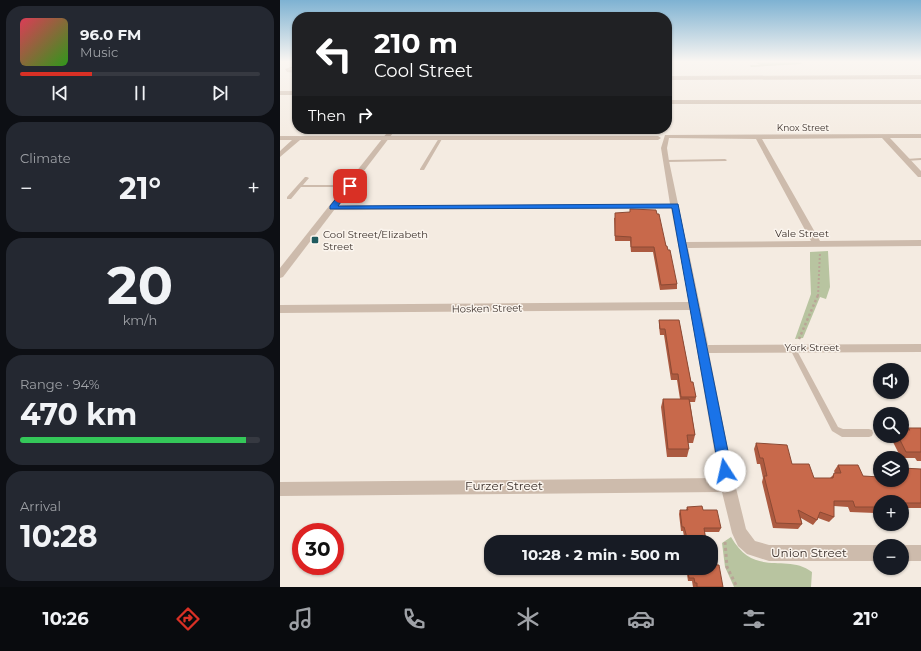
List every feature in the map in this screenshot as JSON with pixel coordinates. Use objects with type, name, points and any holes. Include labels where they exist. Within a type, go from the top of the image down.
[{"type":"street","points":[[280,93],[292,93]]},
{"type":"street","points":[[672,102],[921,102]]},
{"type":"street","points":[[280,275],[283,267],[333,208],[389,134]]},
{"type":"street","points":[[884,136],[921,175]]},
{"type":"street","name":"Knox Street","points":[[280,138],[385,139],[921,136]]},
{"type":"street","name":"Union Street","points":[[662,137],[728,485],[737,528],[743,541],[757,551],[768,554],[873,553]]},
{"type":"street","points":[[758,137],[820,244]]},
{"type":"street","points":[[280,155],[298,138]]},
{"type":"street","points":[[333,208],[675,206]]},
{"type":"street","name":"Vale Street","points":[[683,245],[921,243]]},
{"type":"street","name":"Hosken Street","points":[[280,309],[694,306]]},
{"type":"street","name":"York Street","points":[[703,349],[794,347],[921,348]]},
{"type":"street","name":"Furzer Street","points":[[280,489],[728,485]]},
{"type":"street","points":[[909,553],[921,553]]},
{"type":"lane","points":[[422,169],[440,138]]},
{"type":"lane","points":[[906,160],[921,159]]},
{"type":"lane","points":[[666,160],[725,160]]},
{"type":"lane","points":[[288,198],[307,178]]},
{"type":"lane","points":[[299,186],[350,186]]},
{"type":"lane","points":[[794,347],[835,429],[842,433],[869,433]]},
{"type":"path","points":[[794,347],[818,298],[820,244]]},
{"type":"path","points":[[725,542],[727,567],[737,587]]},
{"type":"green space","points":[[828,251],[830,287],[826,299],[820,297],[803,338],[795,339],[811,294],[810,252]]},
{"type":"green space","points":[[731,537],[740,550],[750,557],[771,563],[802,566],[812,572],[811,587],[734,587],[725,567],[722,543]]},
{"type":"building","points":[[630,209],[656,210],[657,214],[659,214],[666,246],[668,250],[670,250],[677,284],[661,285],[654,247],[631,247],[631,237],[615,236],[615,213],[630,212]]},
{"type":"building","points":[[659,320],[679,320],[691,382],[693,382],[696,397],[681,397],[678,374],[672,374],[665,329],[660,329]]},
{"type":"building","points":[[663,399],[689,399],[695,435],[687,435],[689,449],[668,449]]},
{"type":"building","points":[[909,428],[921,428],[921,452],[906,451],[902,443],[909,443]]},
{"type":"building","points":[[756,443],[787,445],[792,464],[809,464],[814,478],[833,478],[834,473],[841,473],[838,465],[858,465],[863,476],[873,477],[873,487],[909,487],[909,468],[921,469],[921,503],[909,503],[909,495],[873,495],[873,507],[855,507],[853,501],[834,501],[834,517],[820,512],[817,520],[798,510],[802,524],[776,523],[764,476],[767,476],[763,458],[760,458]]},
{"type":"building","points":[[702,506],[703,510],[717,510],[721,528],[704,528],[705,535],[686,535],[684,527],[682,527],[680,510],[688,510],[687,507]]},
{"type":"building","points":[[719,565],[723,587],[697,587],[697,583],[695,583],[694,578],[689,578],[688,575],[718,575]]},
{"type":"place","name":"Cool Street/Elizabeth Street","points":[[315,240]]},
{"type":"route","points":[[350,186],[333,208],[675,206],[725,471]]}]
